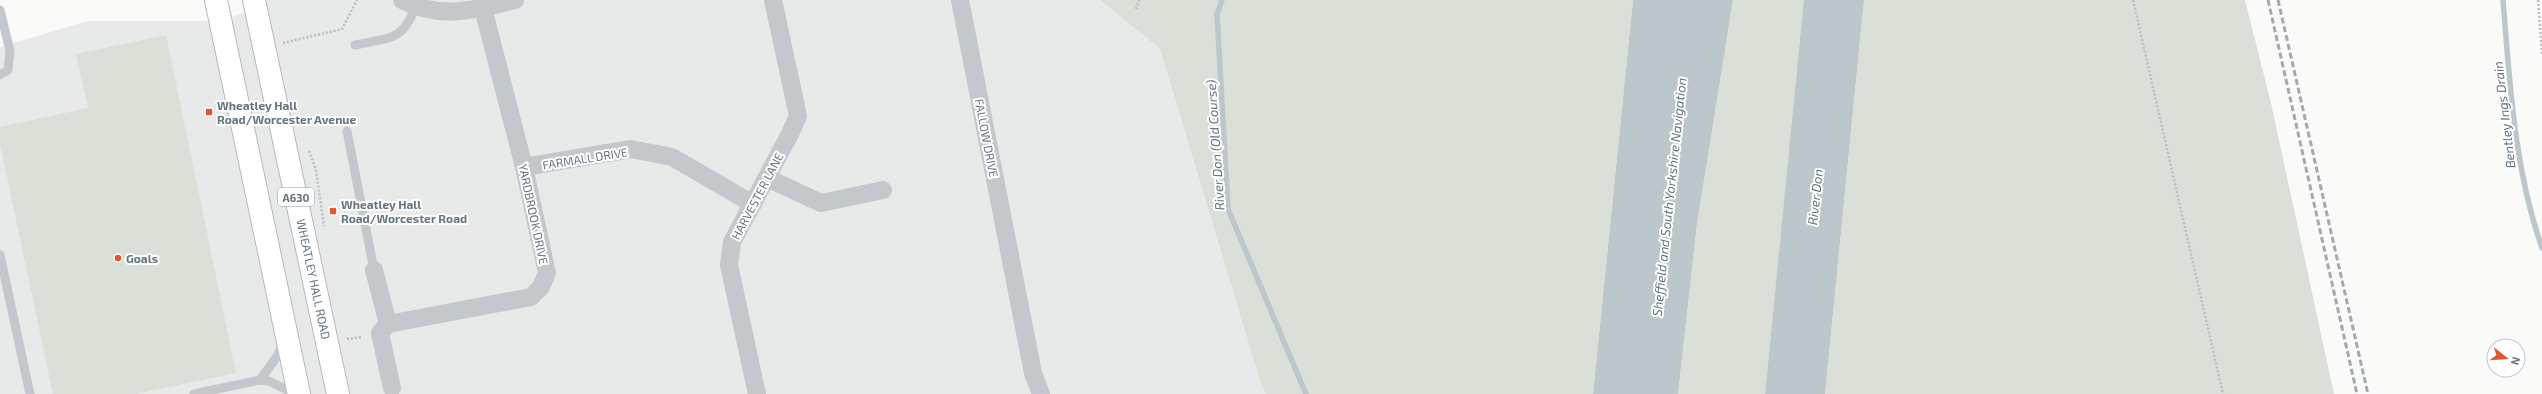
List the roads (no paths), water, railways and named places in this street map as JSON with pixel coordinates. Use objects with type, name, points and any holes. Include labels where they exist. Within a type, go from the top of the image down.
[{"type":"highway","points":[[216,0],[299,394]]},
{"type":"highway","name":"WHEATLEY HALL ROAD","points":[[254,0],[338,394]]},
{"type":"street","points":[[412,2],[443,13],[483,8],[515,0]]},
{"type":"street","name":"HARVESTER LANE","points":[[757,394],[729,265],[732,242],[767,178],[798,116],[772,0]]},
{"type":"street","name":"FALLOW DRIVE","points":[[960,0],[1015,275],[1032,373],[1041,394]]},
{"type":"street","name":"YARDBROOK DRIVE","points":[[384,329],[531,297],[541,287],[547,273],[524,168],[483,8]]},
{"type":"street","name":"FARMALL DRIVE","points":[[524,168],[631,150],[672,156],[753,204]]},
{"type":"street","points":[[767,178],[821,203],[883,190]]},
{"type":"street","points":[[374,270],[392,388]]},
{"type":"lane","points":[[355,45],[399,35],[407,26],[412,2]]},
{"type":"lane","points":[[0,10],[10,51],[8,70],[0,75]]},
{"type":"lane","points":[[347,131],[374,270]]},
{"type":"lane","points":[[0,255],[30,394]]},
{"type":"lane","points":[[260,380],[278,355],[286,333]]},
{"type":"lane","points":[[194,394],[260,380],[269,381],[295,394]]},
{"type":"water","name":"Sheffield and South Yorkshire Navigation","points":[[1633,0],[1733,0],[1697,224],[1678,394],[1593,394]]},
{"type":"water","name":"River Don","points":[[1804,0],[1864,0],[1825,394],[1765,394]]},
{"type":"waterway","name":"River Don (Old Course)","points":[[1222,0],[1217,14],[1228,209],[1306,394]]},
{"type":"waterway","name":"Bentley Ings Drain","points":[[2503,0],[2511,94],[2519,157],[2525,187],[2542,248]]},
{"type":"railway","points":[[2268,0],[2357,394]]},
{"type":"railway","points":[[2278,0],[2368,394]]},
{"type":"place","name":"Wheatley Hall Road/Worcester Avenue","points":[[209,112]]},
{"type":"place","name":"Wheatley Hall Road/Worcester Road","points":[[333,211]]},
{"type":"place","name":"Goals","points":[[118,258]]}]
